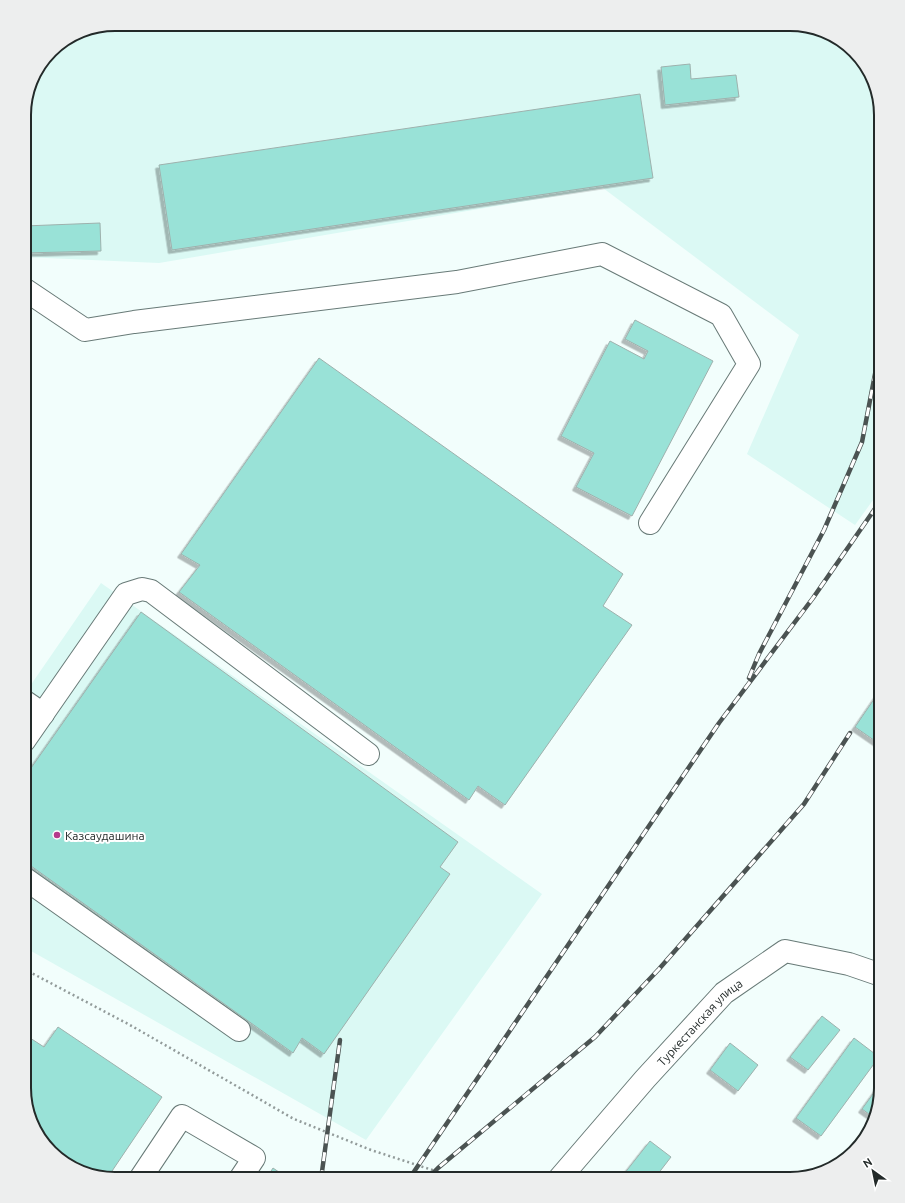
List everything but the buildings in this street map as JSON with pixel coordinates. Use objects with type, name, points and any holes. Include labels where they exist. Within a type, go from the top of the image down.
[{"type":"street","points":[[31,294],[85,330],[134,322],[457,282],[602,254],[721,315],[750,364],[650,523]]},
{"type":"street","points":[[31,731],[126,594],[142,589],[151,591],[368,754]]},
{"type":"street","points":[[31,706],[43,714]]},
{"type":"street","points":[[31,883],[239,1030]]},
{"type":"street","name":"Туркестанская улица","points":[[565,1172],[645,1079],[724,993],[785,950],[849,964],[874,973]]},
{"type":"street","points":[[145,1172],[182,1116],[254,1158],[245,1172]]},
{"type":"path","points":[[31,973],[130,1025],[294,1119],[371,1150],[439,1172]]},
{"type":"shaded area","points":[[110,31],[795,31],[817,35],[841,48],[860,68],[870,88],[873,104],[874,499],[855,525],[747,454],[799,335],[603,188],[159,263],[31,257],[31,110],[34,93],[37,83],[48,64],[64,48],[88,35]]},
{"type":"shaded area","points":[[101,583],[542,894],[366,1140],[31,951],[31,685]]},
{"type":"railway","points":[[749,678],[759,654],[824,530],[862,442],[874,379]]},
{"type":"railway","points":[[414,1172],[719,723],[813,598],[874,510]]},
{"type":"railway","points":[[434,1172],[595,1037],[659,969],[804,804],[850,733]]},
{"type":"railway","points":[[322,1172],[340,1040]]},
{"type":"place","name":"Казсаудашина","points":[[57,835]]}]
